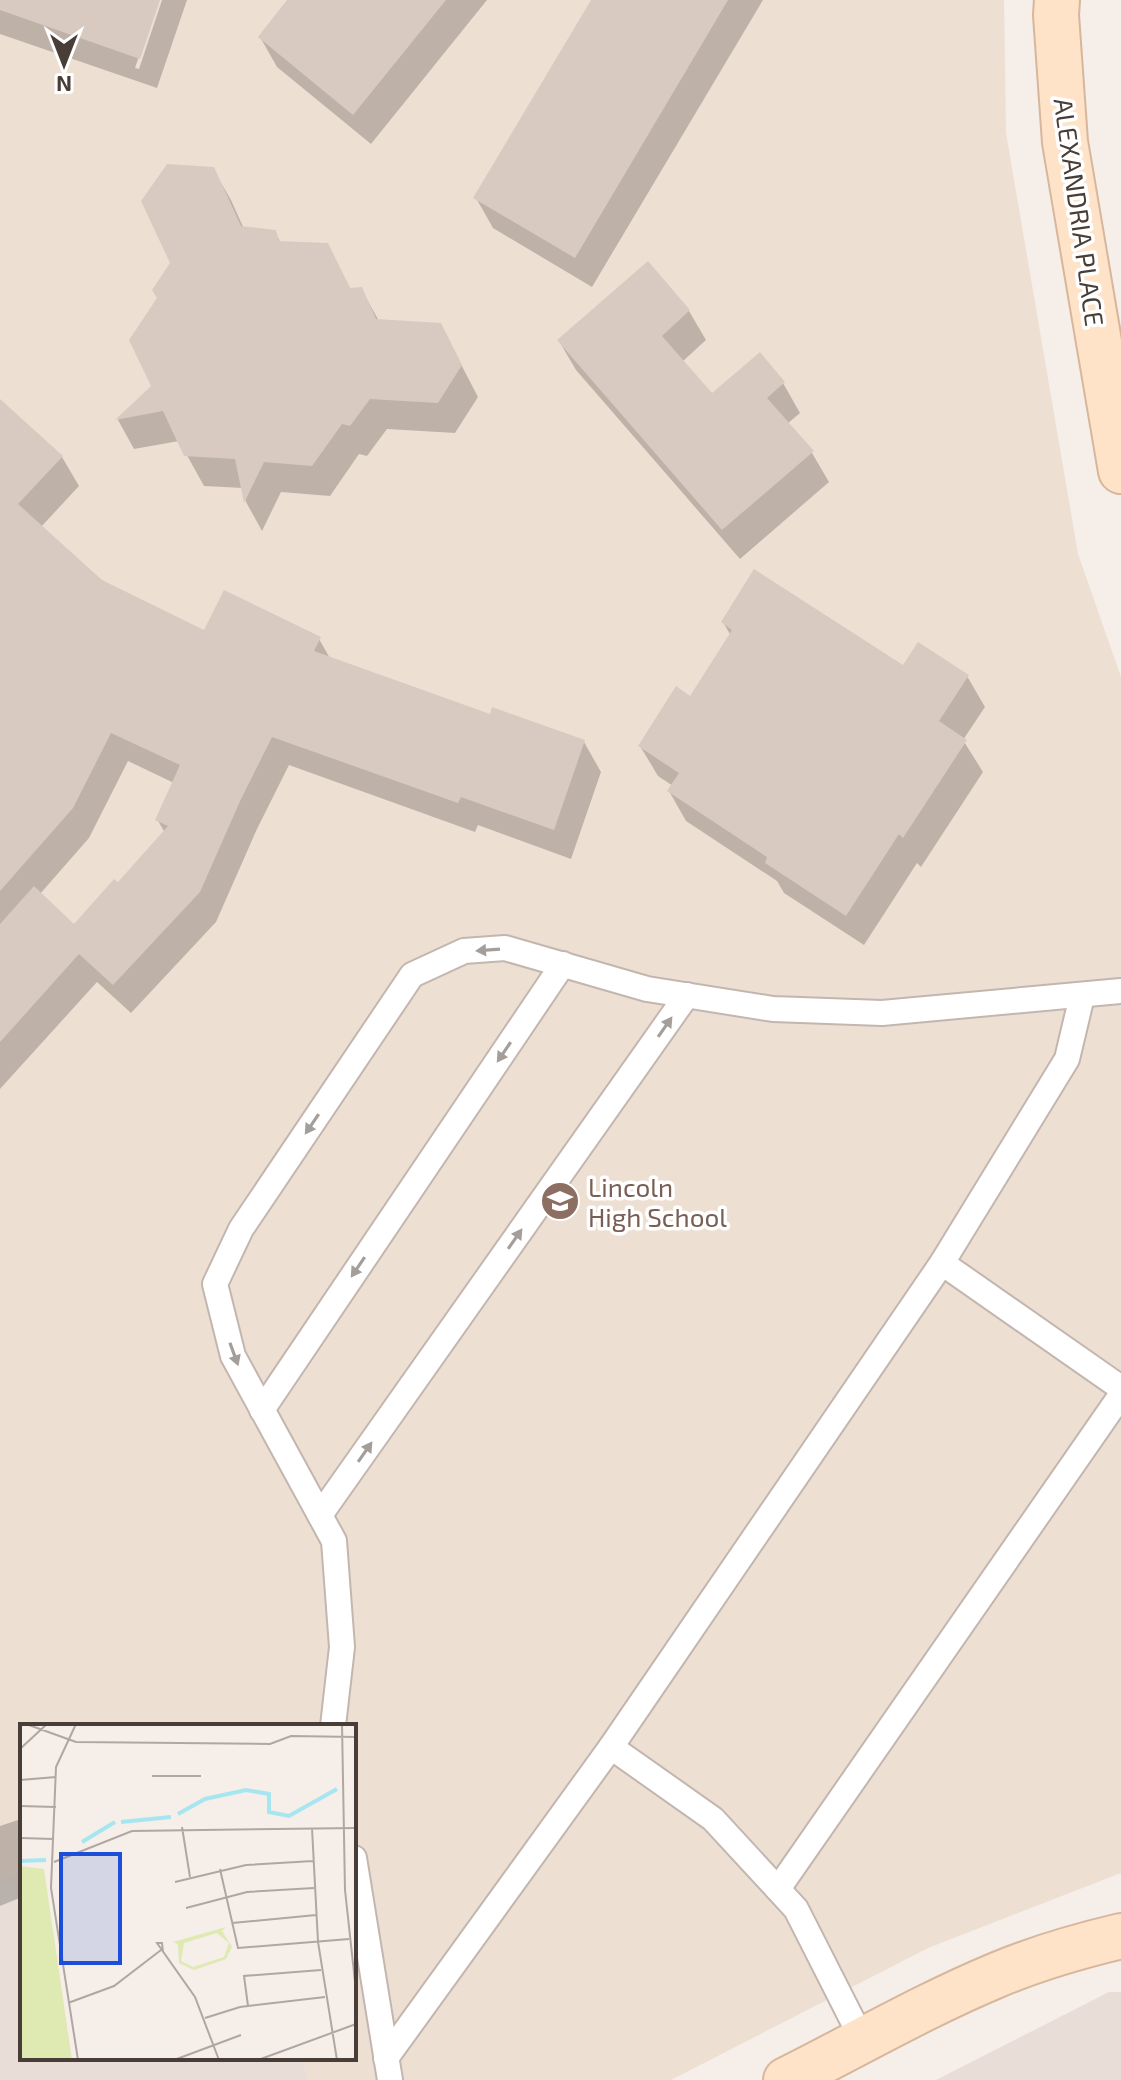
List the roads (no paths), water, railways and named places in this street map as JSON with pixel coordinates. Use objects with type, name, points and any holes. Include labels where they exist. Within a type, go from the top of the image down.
[{"type":"street","name":"ALEXANDRIA PLACE","points":[[1057,0],[1065,142],[1121,471]]},
{"type":"street","points":[[786,2080],[998,1975],[1077,1947],[1121,1936]]},
{"type":"lane","points":[[333,1724],[342,1647],[334,1541],[233,1356],[215,1284],[241,1229],[412,975],[464,951],[505,948],[647,989],[773,1009],[882,1013],[1121,991]]},
{"type":"lane","points":[[262,1410],[563,964]]},
{"type":"lane","points":[[320,1515],[687,995]]},
{"type":"lane","points":[[388,2069],[942,1263],[1067,1059],[1082,996]]},
{"type":"lane","points":[[942,1263],[1121,1388]]},
{"type":"lane","points":[[778,1889],[1121,1395]]},
{"type":"lane","points":[[611,1747],[713,1819],[796,1909],[863,2041]]},
{"type":"lane","points":[[356,1870],[388,2069]]},
{"type":"place","name":"Lincoln High School","points":[[560,1201]]}]
